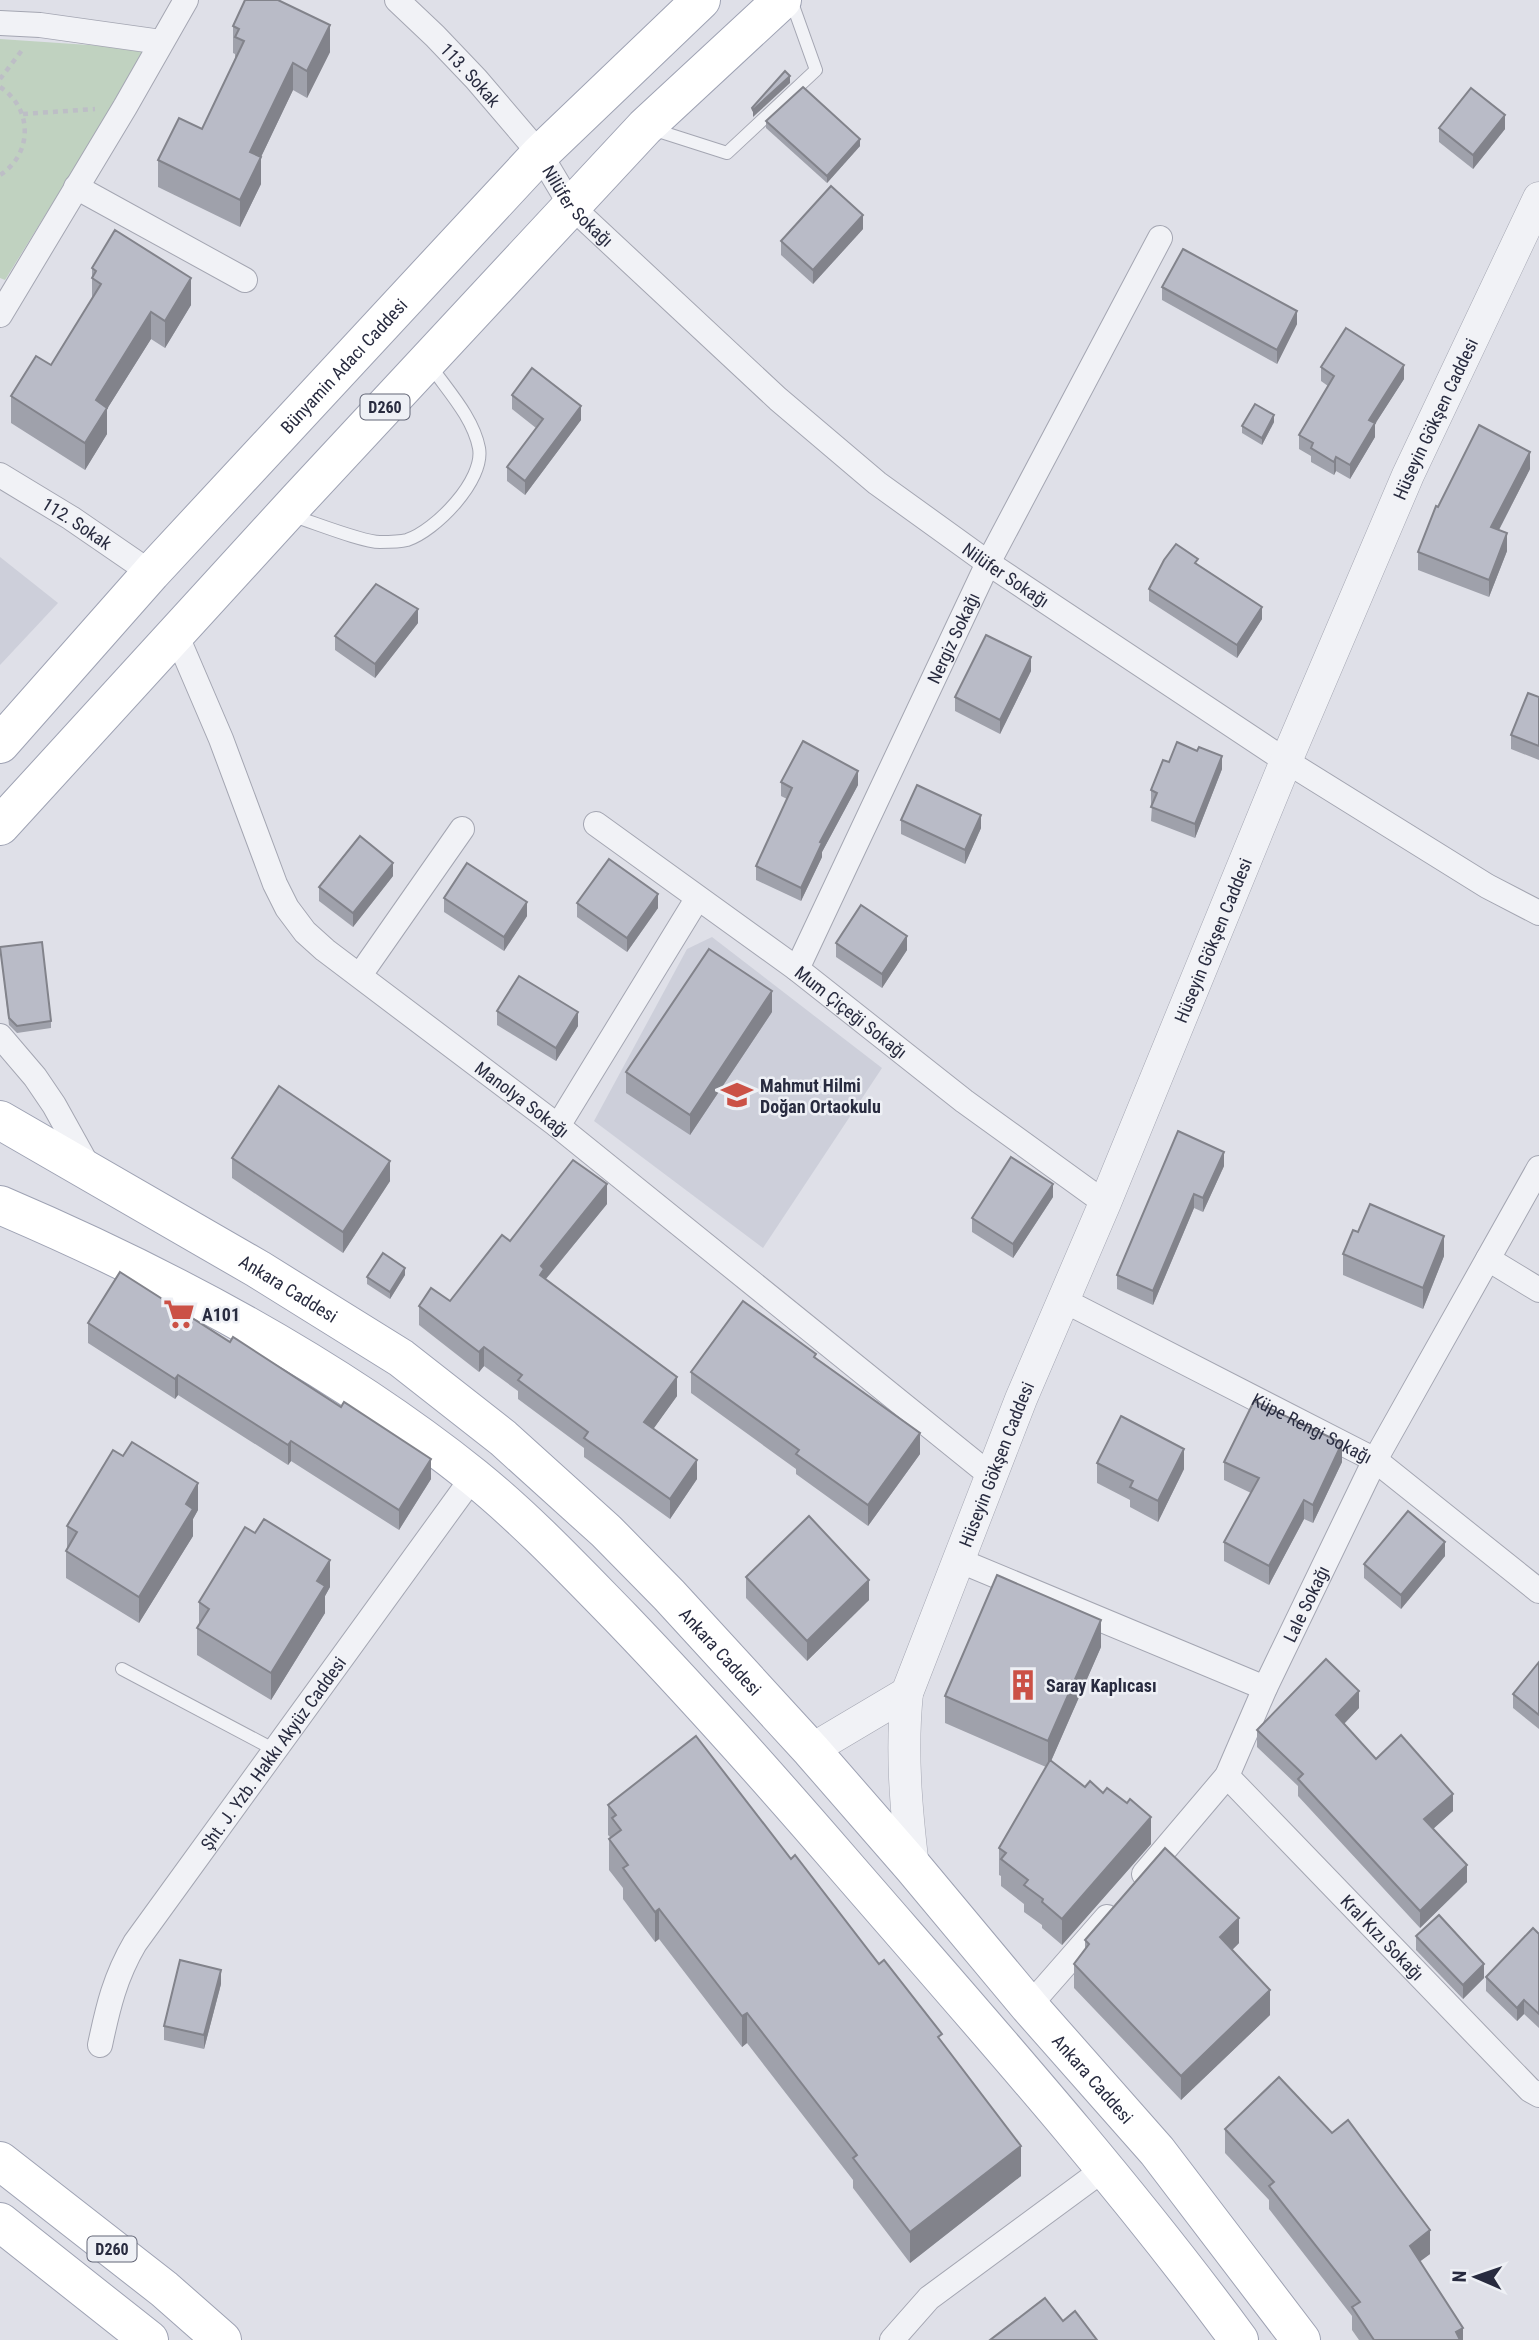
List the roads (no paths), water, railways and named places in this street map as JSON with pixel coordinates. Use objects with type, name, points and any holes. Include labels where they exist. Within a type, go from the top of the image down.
[{"type":"main road","name":"Bünyamin Adacı Caddesi","points":[[0,744],[151,573],[540,154],[701,0]]},
{"type":"main road","name":"D260","points":[[0,826],[645,127],[782,0]]},
{"type":"main road","name":"Ankara Caddesi","points":[[0,1120],[258,1269],[372,1339],[440,1387],[503,1438],[606,1531],[669,1595],[811,1750],[1029,2006],[1157,2151],[1301,2340]]},
{"type":"main road","points":[[0,1205],[116,1258],[295,1353],[381,1409],[473,1477],[563,1558],[713,1714],[913,1944],[1174,2251],[1239,2340]]},
{"type":"main road","name":"D260","points":[[0,2161],[164,2290],[222,2340]]},
{"type":"main road","name":"D260","points":[[0,2222],[149,2340]]},
{"type":"street","points":[[2,304],[125,107],[186,0]]},
{"type":"street","name":"113. Sokak","points":[[397,0],[476,79],[540,154]]},
{"type":"street","points":[[0,23],[40,25],[161,42]]},
{"type":"street","name":"Nilüfer Sokağı","points":[[540,154],[571,206],[787,406],[877,483],[988,563],[1286,761],[1487,886],[1539,914]]},
{"type":"street","points":[[76,187],[245,280]]},
{"type":"street","name":"Hüseyin Gökşen Caddesi","points":[[913,1867],[903,1763],[907,1693],[990,1475],[1286,761],[1408,475],[1539,198]]},
{"type":"street","name":"Nergiz Sokağı","points":[[797,969],[988,563],[1160,238]]},
{"type":"street","name":"112. Sokak","points":[[0,475],[71,518],[151,573]]},
{"type":"street","name":"Manolya Sokağı","points":[[176,634],[221,738],[275,884],[287,908],[304,932],[558,1126],[990,1475]]},
{"type":"street","name":"Mum Çiçeği Sokağı","points":[[596,824],[797,969],[964,1101],[1105,1203]]},
{"type":"street","points":[[360,975],[462,829]]},
{"type":"street","points":[[558,1126],[697,899]]},
{"type":"street","points":[[0,1036],[35,1077],[54,1105],[91,1172]]},
{"type":"street","name":"Lale Sokağı","points":[[1029,2006],[1199,1812],[1227,1776],[1265,1688],[1375,1460],[1539,1168]]},
{"type":"street","points":[[1488,1259],[1539,1290]]},
{"type":"street","name":"Küpe Rengi Sokağı","points":[[1063,1300],[1375,1460],[1539,1591]]},
{"type":"street","name":"Şht. J. Yzb. Hakkı Akyüz Caddesi","points":[[100,2045],[110,1998],[121,1967],[135,1944],[473,1477]]},
{"type":"street","points":[[958,1560],[1265,1688]]},
{"type":"street","points":[[811,1750],[907,1693]]},
{"type":"street","name":"Kral Kızı Sokağı","points":[[1227,1776],[1536,2097]]},
{"type":"street","points":[[892,2340],[929,2298],[1104,2169]]},
{"type":"lane","points":[[645,127],[727,153],[816,70],[791,0]]},
{"type":"lane","points":[[286,514],[376,542],[406,540],[430,528],[460,497],[475,474],[480,450],[470,422],[427,361]]},
{"type":"lane","points":[[122,1669],[275,1750]]},
{"type":"place","name":"Mahmut Hilmi Doğan Ortaokulu","points":[[737,1095]]},
{"type":"place","name":"A101","points":[[179,1314]]},
{"type":"place","name":"Saray Kaplıcası","points":[[1023,1685]]}]
